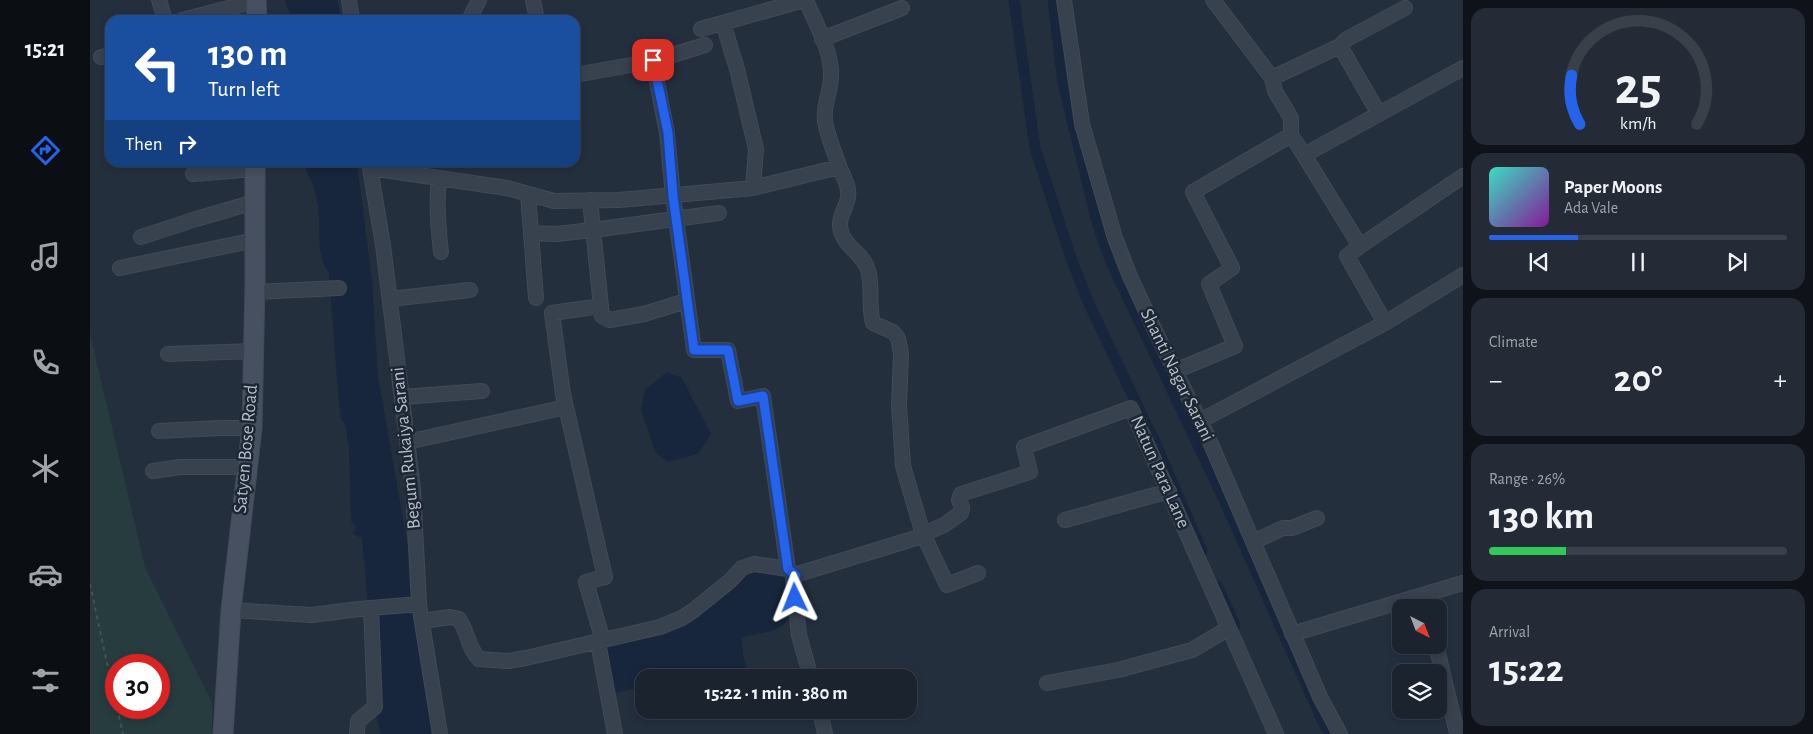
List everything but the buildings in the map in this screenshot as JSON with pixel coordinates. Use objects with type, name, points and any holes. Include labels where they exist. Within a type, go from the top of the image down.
[{"type":"main road","points":[[256,0],[257,15]]},
{"type":"main road","name":"Satyen Bose Road","points":[[223,734],[231,610],[252,428],[255,167]]},
{"type":"street","points":[[159,0],[164,15]]},
{"type":"street","points":[[200,15],[256,0]]},
{"type":"street","points":[[349,0],[351,15]]},
{"type":"street","points":[[472,15],[479,0]]},
{"type":"street","points":[[533,0],[536,15]]},
{"type":"street","points":[[701,29],[805,0],[828,56],[831,75],[825,107],[826,121],[839,167],[845,179],[848,196],[841,214],[840,227],[846,244],[863,260],[868,270],[873,323],[893,332],[898,338],[901,353],[899,405],[903,466],[923,534],[947,585],[978,573]]},
{"type":"street","name":"Shanti Nagar Sarani","points":[[1064,0],[1082,124],[1115,238],[1129,274],[1200,421],[1320,697],[1340,734]]},
{"type":"street","points":[[1213,0],[1272,78],[1275,91],[1291,118],[1291,135],[1360,246]]},
{"type":"street","points":[[822,39],[902,8]]},
{"type":"street","points":[[1272,78],[1340,46],[1347,39],[1405,8]]},
{"type":"street","points":[[723,23],[738,69],[756,149],[753,188]]},
{"type":"street","points":[[580,74],[653,60],[705,45]]},
{"type":"street","points":[[1340,46],[1379,114]]},
{"type":"street","points":[[653,60],[668,133],[673,196],[694,350],[728,350],[738,401],[763,396],[792,572],[799,635],[808,669]]},
{"type":"street","points":[[1304,155],[1463,68]]},
{"type":"street","points":[[1175,371],[1235,346],[1209,284],[1232,268],[1193,192],[1291,135]]},
{"type":"street","points":[[193,174],[247,167]]},
{"type":"street","name":"Begum Rukaiya Sarani","points":[[370,167],[390,299],[413,489],[419,604],[440,734]]},
{"type":"street","points":[[381,167],[507,188],[554,200],[590,200],[673,196],[753,188],[839,167]]},
{"type":"street","points":[[1385,323],[1346,256],[1463,176]]},
{"type":"street","points":[[439,178],[436,200],[441,252]]},
{"type":"street","points":[[528,194],[536,298]]},
{"type":"street","points":[[590,200],[602,316],[610,320],[644,314],[686,301]]},
{"type":"street","points":[[141,237],[255,202]]},
{"type":"street","points":[[531,234],[556,234],[593,230],[718,213]]},
{"type":"street","points":[[120,268],[255,240]]},
{"type":"street","points":[[1200,421],[1385,323],[1463,275]]},
{"type":"street","points":[[255,292],[339,288]]},
{"type":"street","points":[[390,299],[470,290]]},
{"type":"street","points":[[601,306],[552,313],[563,394],[605,577],[586,582],[600,642],[616,734]]},
{"type":"street","points":[[168,354],[254,351]]},
{"type":"street","points":[[402,397],[482,391]]},
{"type":"street","name":"Natun Para Lane","points":[[923,534],[944,525],[961,513],[962,507],[959,500],[961,494],[1030,472],[1024,447],[1131,408],[1276,734]]},
{"type":"street","points":[[407,442],[557,410]]},
{"type":"street","points":[[160,431],[252,428]]},
{"type":"street","points":[[153,471],[180,467],[247,467]]},
{"type":"street","points":[[1065,520],[1169,491]]},
{"type":"street","points":[[1253,542],[1283,528],[1292,528],[1317,518]]},
{"type":"street","points":[[422,621],[450,617],[459,619],[466,629],[471,651],[479,659],[508,661],[526,658],[644,632],[682,618],[730,581],[742,568],[754,564],[798,574],[916,538],[923,534]]},
{"type":"street","points":[[1430,599],[1463,583]]},
{"type":"street","points":[[231,610],[312,615],[419,604]]},
{"type":"street","points":[[357,734],[358,721],[375,707],[371,608]]},
{"type":"street","points":[[1292,634],[1392,609]]},
{"type":"street","points":[[1047,683],[1118,670],[1192,650],[1229,628]]},
{"type":"street","points":[[1438,654],[1456,729],[1463,728]]},
{"type":"street","points":[[822,719],[825,734]]},
{"type":"path","points":[[90,584],[105,654]]},
{"type":"path","points":[[119,719],[123,734]]},
{"type":"green space","points":[[90,334],[145,567],[212,703],[212,734],[90,734]]},
{"type":"water","points":[[285,0],[338,0],[340,15],[291,15]]},
{"type":"water","points":[[305,167],[358,167],[372,281],[378,376],[417,599],[368,604],[362,538],[353,534],[356,527],[351,521],[349,448],[345,424],[341,419],[338,393],[329,273],[324,266],[320,248],[318,208],[313,186]]},
{"type":"water","points":[[667,372],[682,378],[711,434],[698,454],[668,462],[656,453],[641,411],[645,390]]},
{"type":"water","points":[[754,570],[786,573],[790,608],[789,618],[782,626],[773,631],[742,637],[743,655],[747,669],[635,669],[635,689],[606,695],[596,647],[645,637]]},
{"type":"water","points":[[416,611],[436,734],[381,734],[374,708],[369,615]]},
{"type":"waterway","points":[[1014,0],[1035,148],[1071,258],[1089,304],[1155,442],[1202,551]]},
{"type":"waterway","points":[[1053,0],[1063,83],[1098,226],[1111,262],[1225,502],[1330,734]]},
{"type":"waterway","points":[[1218,587],[1235,625]]},
{"type":"route","points":[[653,60],[668,133],[673,196],[694,350],[728,350],[738,401],[763,396],[788,569],[796,576],[793,579],[795,598]]}]
